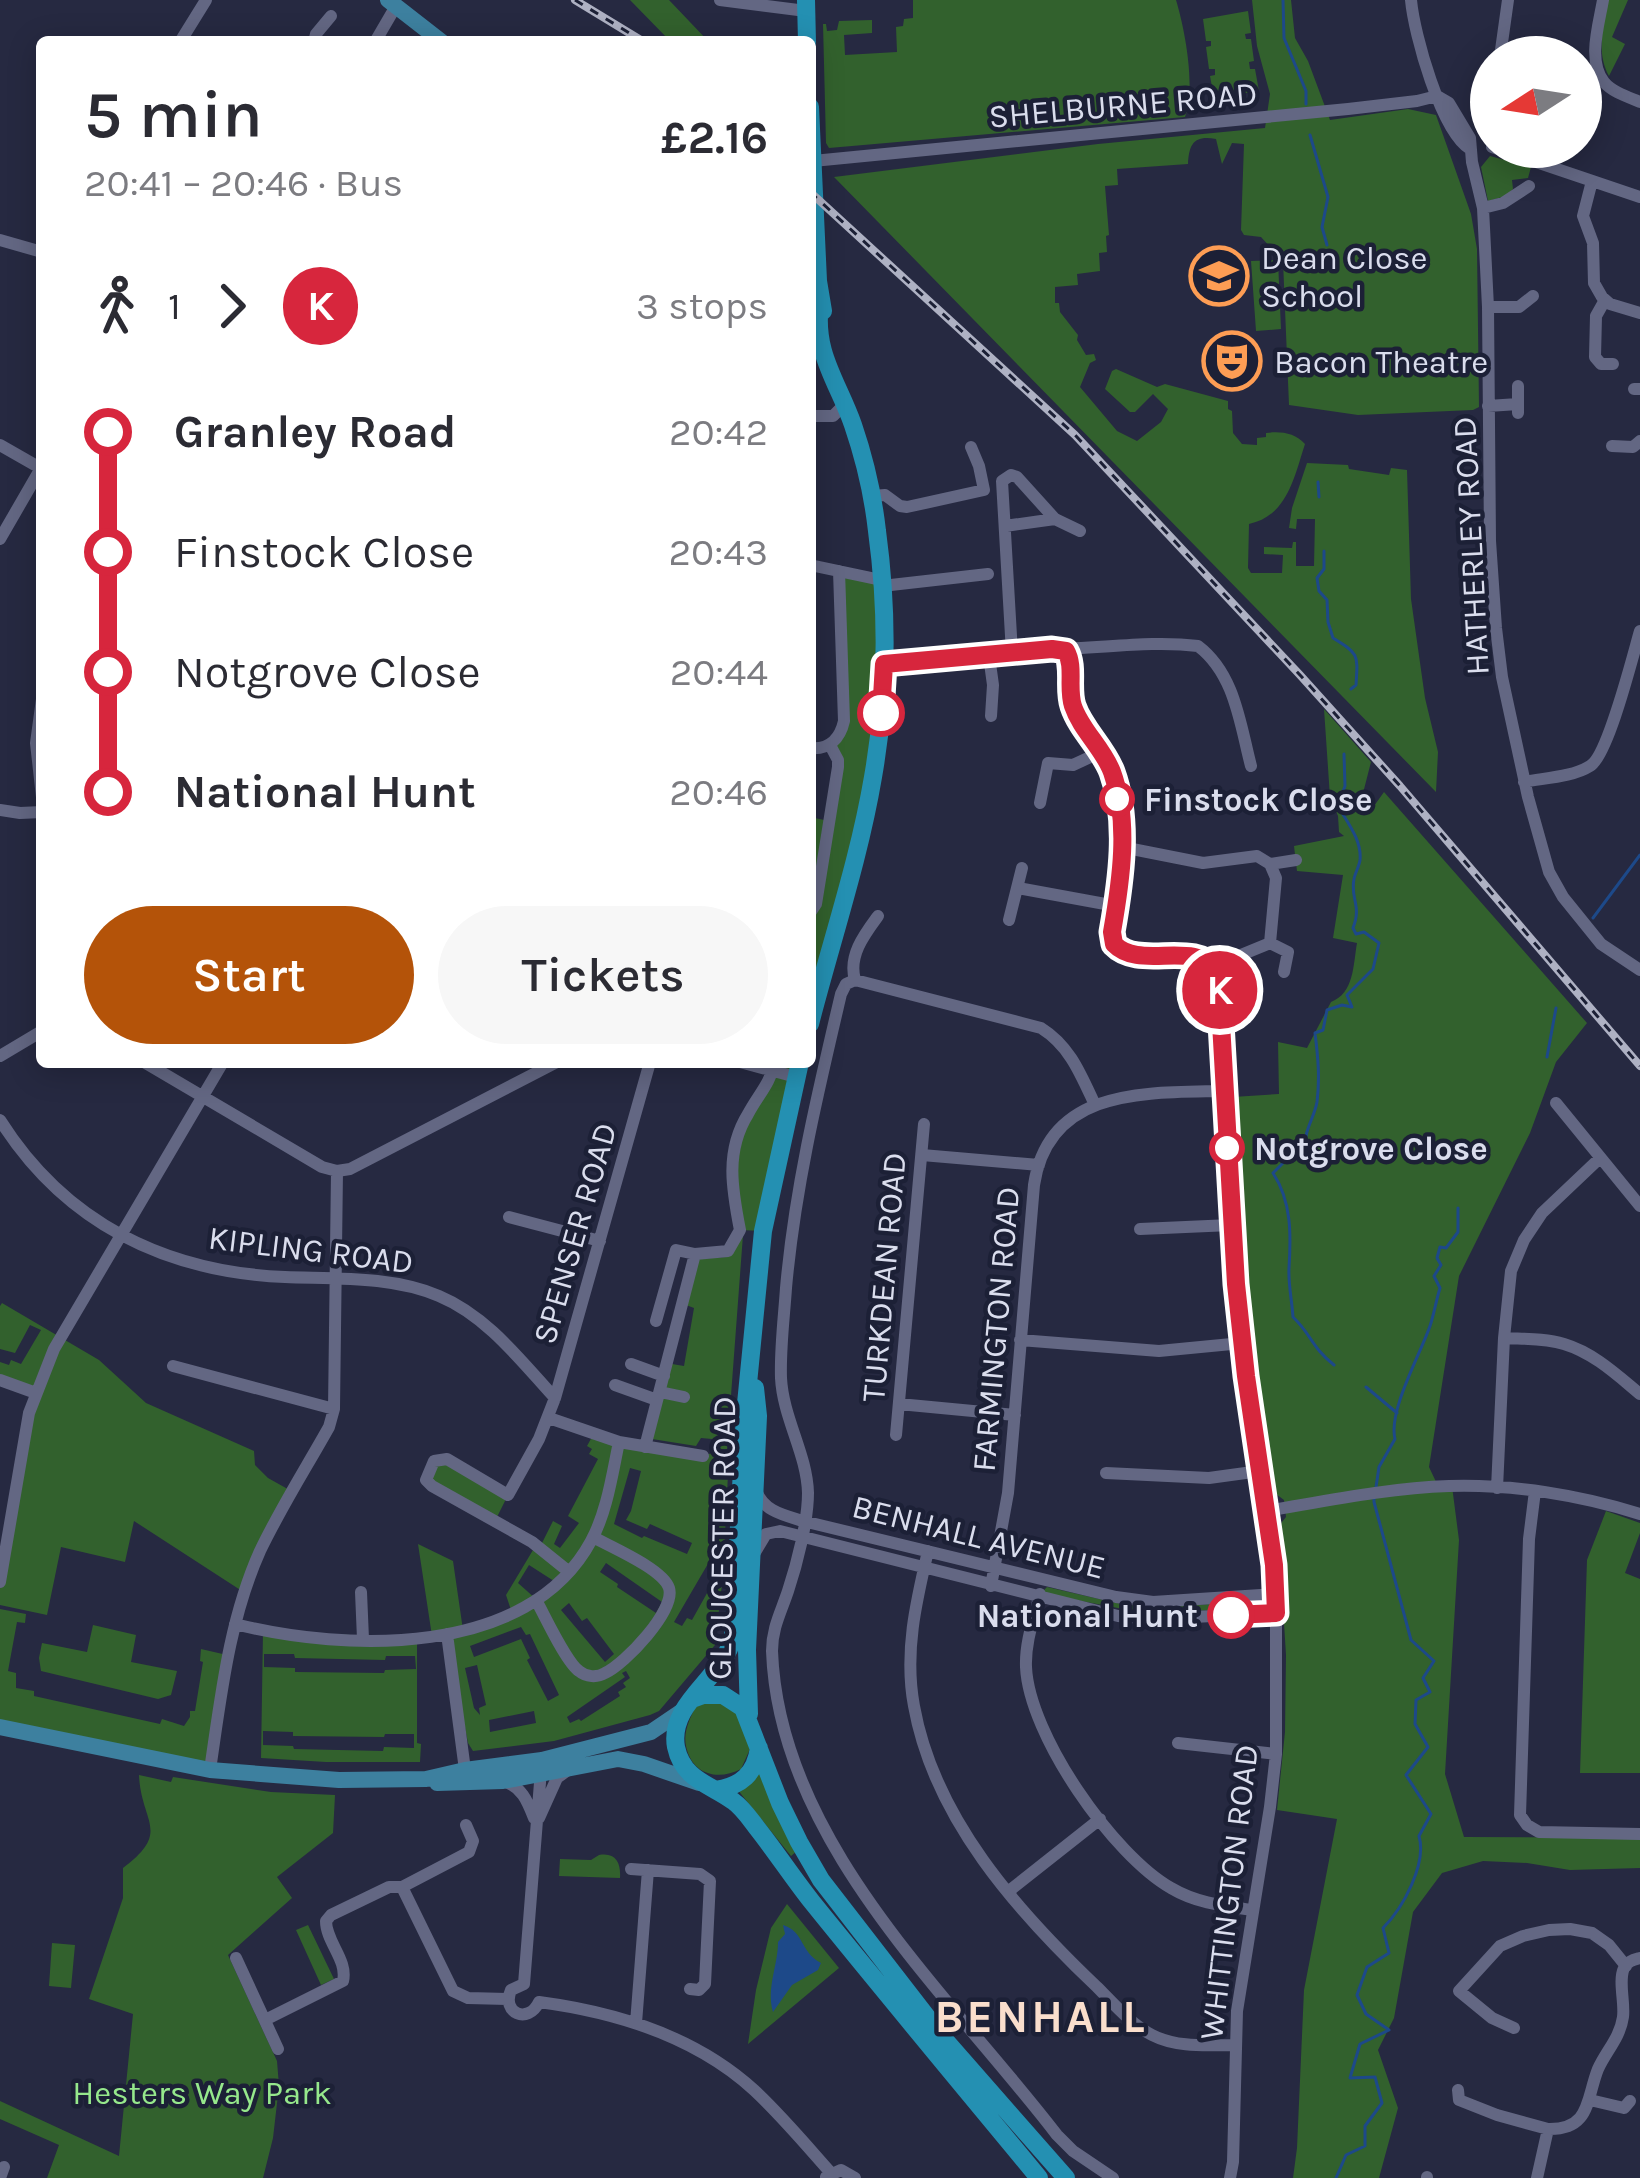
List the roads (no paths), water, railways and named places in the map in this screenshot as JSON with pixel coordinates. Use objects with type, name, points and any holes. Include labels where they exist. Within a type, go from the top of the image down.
[{"type":"highway","points":[[806,5],[807,36]]},
{"type":"highway","points":[[816,310],[824,357],[846,406],[872,496],[884,664],[869,800],[816,1001]]},
{"type":"highway","points":[[816,310],[843,381],[846,406]]},
{"type":"highway","name":"GLOUCESTER ROAD","points":[[687,1705],[727,1656],[733,1637],[745,1414],[763,1231],[798,1069]]},
{"type":"highway","name":"GLOUCESTER ROAD","points":[[749,1719],[746,1691],[758,1416],[752,1359]]},
{"type":"highway","points":[[1039,2178],[813,1903],[738,1804],[708,1787],[681,1762],[676,1750],[677,1724],[687,1705],[703,1695],[723,1695],[743,1708],[799,1842],[821,1880],[944,2039],[1068,2178]]},
{"type":"highway","points":[[708,1787],[735,1785],[747,1778],[759,1748]]},
{"type":"main road","points":[[392,3],[434,36]]},
{"type":"main road","points":[[0,1727],[211,1770],[339,1780],[426,1779],[465,1770],[552,1770],[651,1732],[687,1705]]},
{"type":"main road","points":[[426,1779],[438,1783],[503,1780],[618,1759],[708,1787]]},
{"type":"street","points":[[184,36],[206,0]]},
{"type":"street","points":[[720,0],[806,5]]},
{"type":"street","name":"HATHERLEY ROAD","points":[[1411,0],[1417,38],[1437,96],[1461,143],[1470,149]]},
{"type":"street","points":[[1503,36],[1508,0]]},
{"type":"street","points":[[1604,0],[1597,37],[1598,70],[1607,86],[1640,102]]},
{"type":"street","points":[[378,36],[392,3]]},
{"type":"street","points":[[316,36],[332,16]]},
{"type":"street","name":"SHELBURNE ROAD","points":[[816,164],[1437,96]]},
{"type":"street","name":"HATHERLEY ROAD","points":[[1474,168],[1483,208],[1489,307],[1490,541],[1505,693],[1550,872],[1563,897],[1601,944],[1640,970]]},
{"type":"street","points":[[1553,168],[1640,197]]},
{"type":"street","points":[[1592,181],[1583,216],[1593,243],[1594,283],[1616,308],[1640,313]]},
{"type":"street","points":[[1483,208],[1503,203],[1529,186]]},
{"type":"street","points":[[0,240],[36,250]]},
{"type":"street","points":[[1489,307],[1519,307],[1533,296]]},
{"type":"street","points":[[1605,300],[1596,316],[1595,357],[1601,364],[1613,364]]},
{"type":"street","points":[[1488,406],[1518,408],[1518,386]]},
{"type":"street","points":[[816,416],[838,413],[846,406]]},
{"type":"street","points":[[1612,446],[1633,447],[1640,441]]},
{"type":"street","points":[[0,445],[36,466]]},
{"type":"street","points":[[872,496],[885,495],[902,508],[984,490],[971,448]]},
{"type":"street","points":[[1012,653],[1000,484],[1010,476],[1020,479],[1055,519],[1080,531]]},
{"type":"street","points":[[0,539],[36,479]]},
{"type":"street","points":[[1006,526],[1055,519]]},
{"type":"street","points":[[816,567],[881,583],[988,574]]},
{"type":"street","points":[[816,747],[830,745],[844,721],[839,572]]},
{"type":"street","points":[[1524,782],[1588,768],[1597,760],[1640,631]]},
{"type":"street","points":[[884,664],[1091,646],[1202,649],[1230,686],[1251,766]]},
{"type":"street","points":[[1066,651],[1076,712],[1115,784],[1122,848],[1114,944],[1121,952],[1198,958],[1214,965],[1270,943],[1288,952],[1284,972]]},
{"type":"street","points":[[989,656],[991,716]]},
{"type":"street","points":[[816,904],[838,766],[830,745]]},
{"type":"street","points":[[1040,803],[1048,763],[1073,765],[1101,752]]},
{"type":"street","points":[[0,810],[36,812]]},
{"type":"street","points":[[1122,848],[1203,863],[1257,856],[1270,864],[1276,878],[1270,943]]},
{"type":"street","points":[[1270,864],[1296,860]]},
{"type":"street","points":[[1009,920],[1022,868]]},
{"type":"street","points":[[1018,888],[1116,906]]},
{"type":"street","points":[[855,980],[852,964],[878,916]]},
{"type":"street","name":"WHITTINGTON ROAD","points":[[1214,965],[1220,979],[1231,1225],[1242,1343],[1276,1613],[1276,1754],[1241,1977],[1230,2178]]},
{"type":"street","points":[[1113,2178],[1057,2135],[865,1898],[817,1813],[789,1746],[772,1651],[774,1626],[788,1588],[807,1499],[806,1475],[787,1415],[782,1379],[791,1233],[806,1138],[842,994],[855,980],[1041,1028],[1070,1054],[1095,1105],[1130,1094],[1225,1091]]},
{"type":"street","points":[[0,1056],[36,1034]]},
{"type":"street","points":[[154,1068],[322,1167],[337,1171],[350,1169],[545,1068]]},
{"type":"street","points":[[0,1582],[7,1491],[28,1413],[54,1348],[219,1068]]},
{"type":"street","name":"SPENSER ROAD","points":[[495,1521],[556,1398],[648,1068]]},
{"type":"street","points":[[656,1321],[676,1250],[695,1254],[728,1251],[740,1229],[732,1187],[735,1145],[773,1068]]},
{"type":"street","points":[[1556,1103],[1640,1206]]},
{"type":"street","name":"FARMINGTON ROAD","points":[[991,1586],[1008,1493],[1039,1165],[1057,1134],[1095,1105]]},
{"type":"street","name":"KIPLING ROAD","points":[[0,1120],[52,1185],[122,1237],[166,1255],[236,1272],[414,1287],[455,1303],[488,1328],[556,1398]]},
{"type":"street","name":"TURKDEAN ROAD","points":[[896,1435],[925,1124]]},
{"type":"street","points":[[922,1155],[1039,1165]]},
{"type":"street","points":[[1497,1488],[1509,1281],[1524,1240],[1556,1196],[1600,1158]]},
{"type":"street","points":[[211,1770],[235,1624],[261,1550],[329,1427],[334,1409],[337,1171]]},
{"type":"street","points":[[509,1217],[600,1241]]},
{"type":"street","points":[[1140,1229],[1231,1225]]},
{"type":"street","points":[[740,1229],[763,1231]]},
{"type":"street","points":[[645,1447],[695,1254]]},
{"type":"street","points":[[1504,1338],[1573,1347],[1640,1394]]},
{"type":"street","points":[[1020,1340],[1159,1351],[1242,1343]]},
{"type":"street","points":[[631,1364],[664,1376]]},
{"type":"street","points":[[173,1366],[334,1409]]},
{"type":"street","points":[[0,1381],[36,1393]]},
{"type":"street","points":[[615,1384],[658,1396],[684,1397]]},
{"type":"street","points":[[899,1405],[1015,1415]]},
{"type":"street","points":[[549,1418],[619,1442],[703,1456]]},
{"type":"street","points":[[235,1624],[295,1636],[363,1639],[417,1638],[490,1623],[536,1600],[568,1571],[593,1537],[619,1442]]},
{"type":"street","points":[[508,1495],[447,1459],[434,1461],[427,1473],[428,1484],[536,1545],[568,1571]]},
{"type":"street","points":[[1106,1473],[1209,1478],[1260,1471]]},
{"type":"street","points":[[1266,1511],[1431,1487],[1535,1491],[1640,1514]]},
{"type":"street","name":"BENHALL AVENUE","points":[[755,1489],[769,1509],[803,1521],[1116,1597],[1214,1600],[1275,1594]]},
{"type":"street","points":[[1535,1491],[1529,1539],[1520,1815],[1539,1832],[1640,1834]]},
{"type":"street","points":[[753,1555],[766,1534],[780,1531],[800,1537]]},
{"type":"street","points":[[536,1600],[572,1663],[584,1674],[606,1673],[649,1632],[667,1610],[668,1584],[657,1572],[593,1537]]},
{"type":"street","name":"BENHALL AVENUE","points":[[800,1537],[1136,1619],[1276,1613]]},
{"type":"street","points":[[928,1551],[910,1657],[915,1714],[951,1808],[977,1852],[1073,1964],[1144,2030],[1186,2044],[1234,2045]]},
{"type":"street","points":[[1043,1581],[1026,1648],[1030,1691],[1062,1765],[1100,1819],[1170,1888],[1196,1899],[1252,1910]]},
{"type":"street","points":[[361,1592],[363,1639]]},
{"type":"street","points":[[447,1634],[465,1770]]},
{"type":"street","points":[[1178,1743],[1276,1754]]},
{"type":"street","points":[[524,1984],[536,1825],[552,1770]]},
{"type":"street","points":[[503,1780],[526,1797],[536,1825]]},
{"type":"street","points":[[1009,1891],[1100,1819]]},
{"type":"street","points":[[265,2020],[345,1979],[325,1927],[329,1916],[389,1887],[402,1887],[469,1852],[472,1841],[466,1825]]},
{"type":"street","points":[[631,1869],[708,1878],[705,1984],[699,1990],[689,1989]]},
{"type":"street","points":[[636,2023],[648,1870]]},
{"type":"street","points":[[402,1887],[453,1991],[468,1998],[507,1999]]},
{"type":"street","points":[[1514,2028],[1456,1995],[1500,1946],[1523,1936],[1570,1928],[1592,1933],[1626,1966]]},
{"type":"street","points":[[236,1958],[278,2048]]},
{"type":"street","points":[[1458,2090],[1459,2100],[1548,2129],[1576,2122],[1585,2112],[1598,2070],[1620,2031],[1622,1975],[1626,1966],[1640,1958]]},
{"type":"street","points":[[507,1999],[514,1987],[524,1984],[534,1988],[539,2002]]},
{"type":"street","points":[[507,1999],[513,2012],[522,2016],[531,2014],[539,2002]]},
{"type":"street","points":[[539,2002],[636,2023],[712,2060],[754,2089],[828,2175],[846,2171],[855,2178]]},
{"type":"street","points":[[1624,2010],[1640,2015]]},
{"type":"street","points":[[1590,2100],[1624,2108],[1630,2101]]},
{"type":"street","points":[[1537,2178],[1548,2129]]},
{"type":"water","points":[[783,1925],[821,1963],[818,1970],[792,1985],[773,2012],[772,1986]]},
{"type":"waterway","points":[[1283,0],[1284,38],[1306,91],[1306,104]]},
{"type":"waterway","points":[[1310,135],[1328,197],[1322,227],[1327,245]]},
{"type":"waterway","points":[[1318,482],[1319,497]]},
{"type":"waterway","points":[[1324,551],[1319,591],[1327,600],[1333,638],[1355,656],[1356,685],[1351,689]]},
{"type":"waterway","points":[[1334,1365],[1293,1317],[1289,1219],[1273,1173],[1306,1148],[1318,1093],[1315,1033],[1323,1030],[1327,1010],[1352,1007],[1347,995],[1373,969],[1379,943],[1364,932],[1356,934],[1353,928],[1353,886],[1360,853],[1338,806],[1345,786],[1344,754]]},
{"type":"waterway","points":[[1593,918],[1640,855]]},
{"type":"waterway","points":[[1547,1057],[1556,1008]]},
{"type":"waterway","points":[[1376,1487],[1379,1467],[1395,1439],[1400,1399],[1433,1317],[1440,1288],[1434,1276],[1441,1265],[1437,1258],[1440,1247],[1446,1248],[1458,1232],[1458,1208]]},
{"type":"waterway","points":[[1366,1387],[1397,1413]]},
{"type":"waterway","points":[[1336,2178],[1346,2155],[1365,2146],[1365,2126],[1382,2103],[1375,2077],[1350,2078],[1360,2044],[1389,2030],[1366,2014],[1357,1995],[1367,1967],[1389,1953],[1383,1928],[1412,1885],[1420,1859],[1419,1836],[1431,1814],[1406,1775],[1428,1747],[1415,1724],[1416,1700],[1430,1692],[1423,1678],[1434,1661],[1411,1640],[1374,1496]]},
{"type":"railway","points":[[575,0],[634,36]]},
{"type":"railway","points":[[816,198],[1075,435],[1400,786],[1640,1066]]},
{"type":"place","name":"Dean Close School","points":[[1219,276]]},
{"type":"place","name":"Bacon Theatre","points":[[1232,361]]},
{"type":"place","name":"Finstock Close","points":[[1117,799]]},
{"type":"place","name":"Notgrove Close","points":[[1227,1148]]},
{"type":"place","name":"National Hunt","points":[[1231,1615]]},
{"type":"district","name":"BENHALL","points":[[1041,2016]]},
{"type":"park label","name":"Hesters Way Park","points":[[202,2092]]}]
